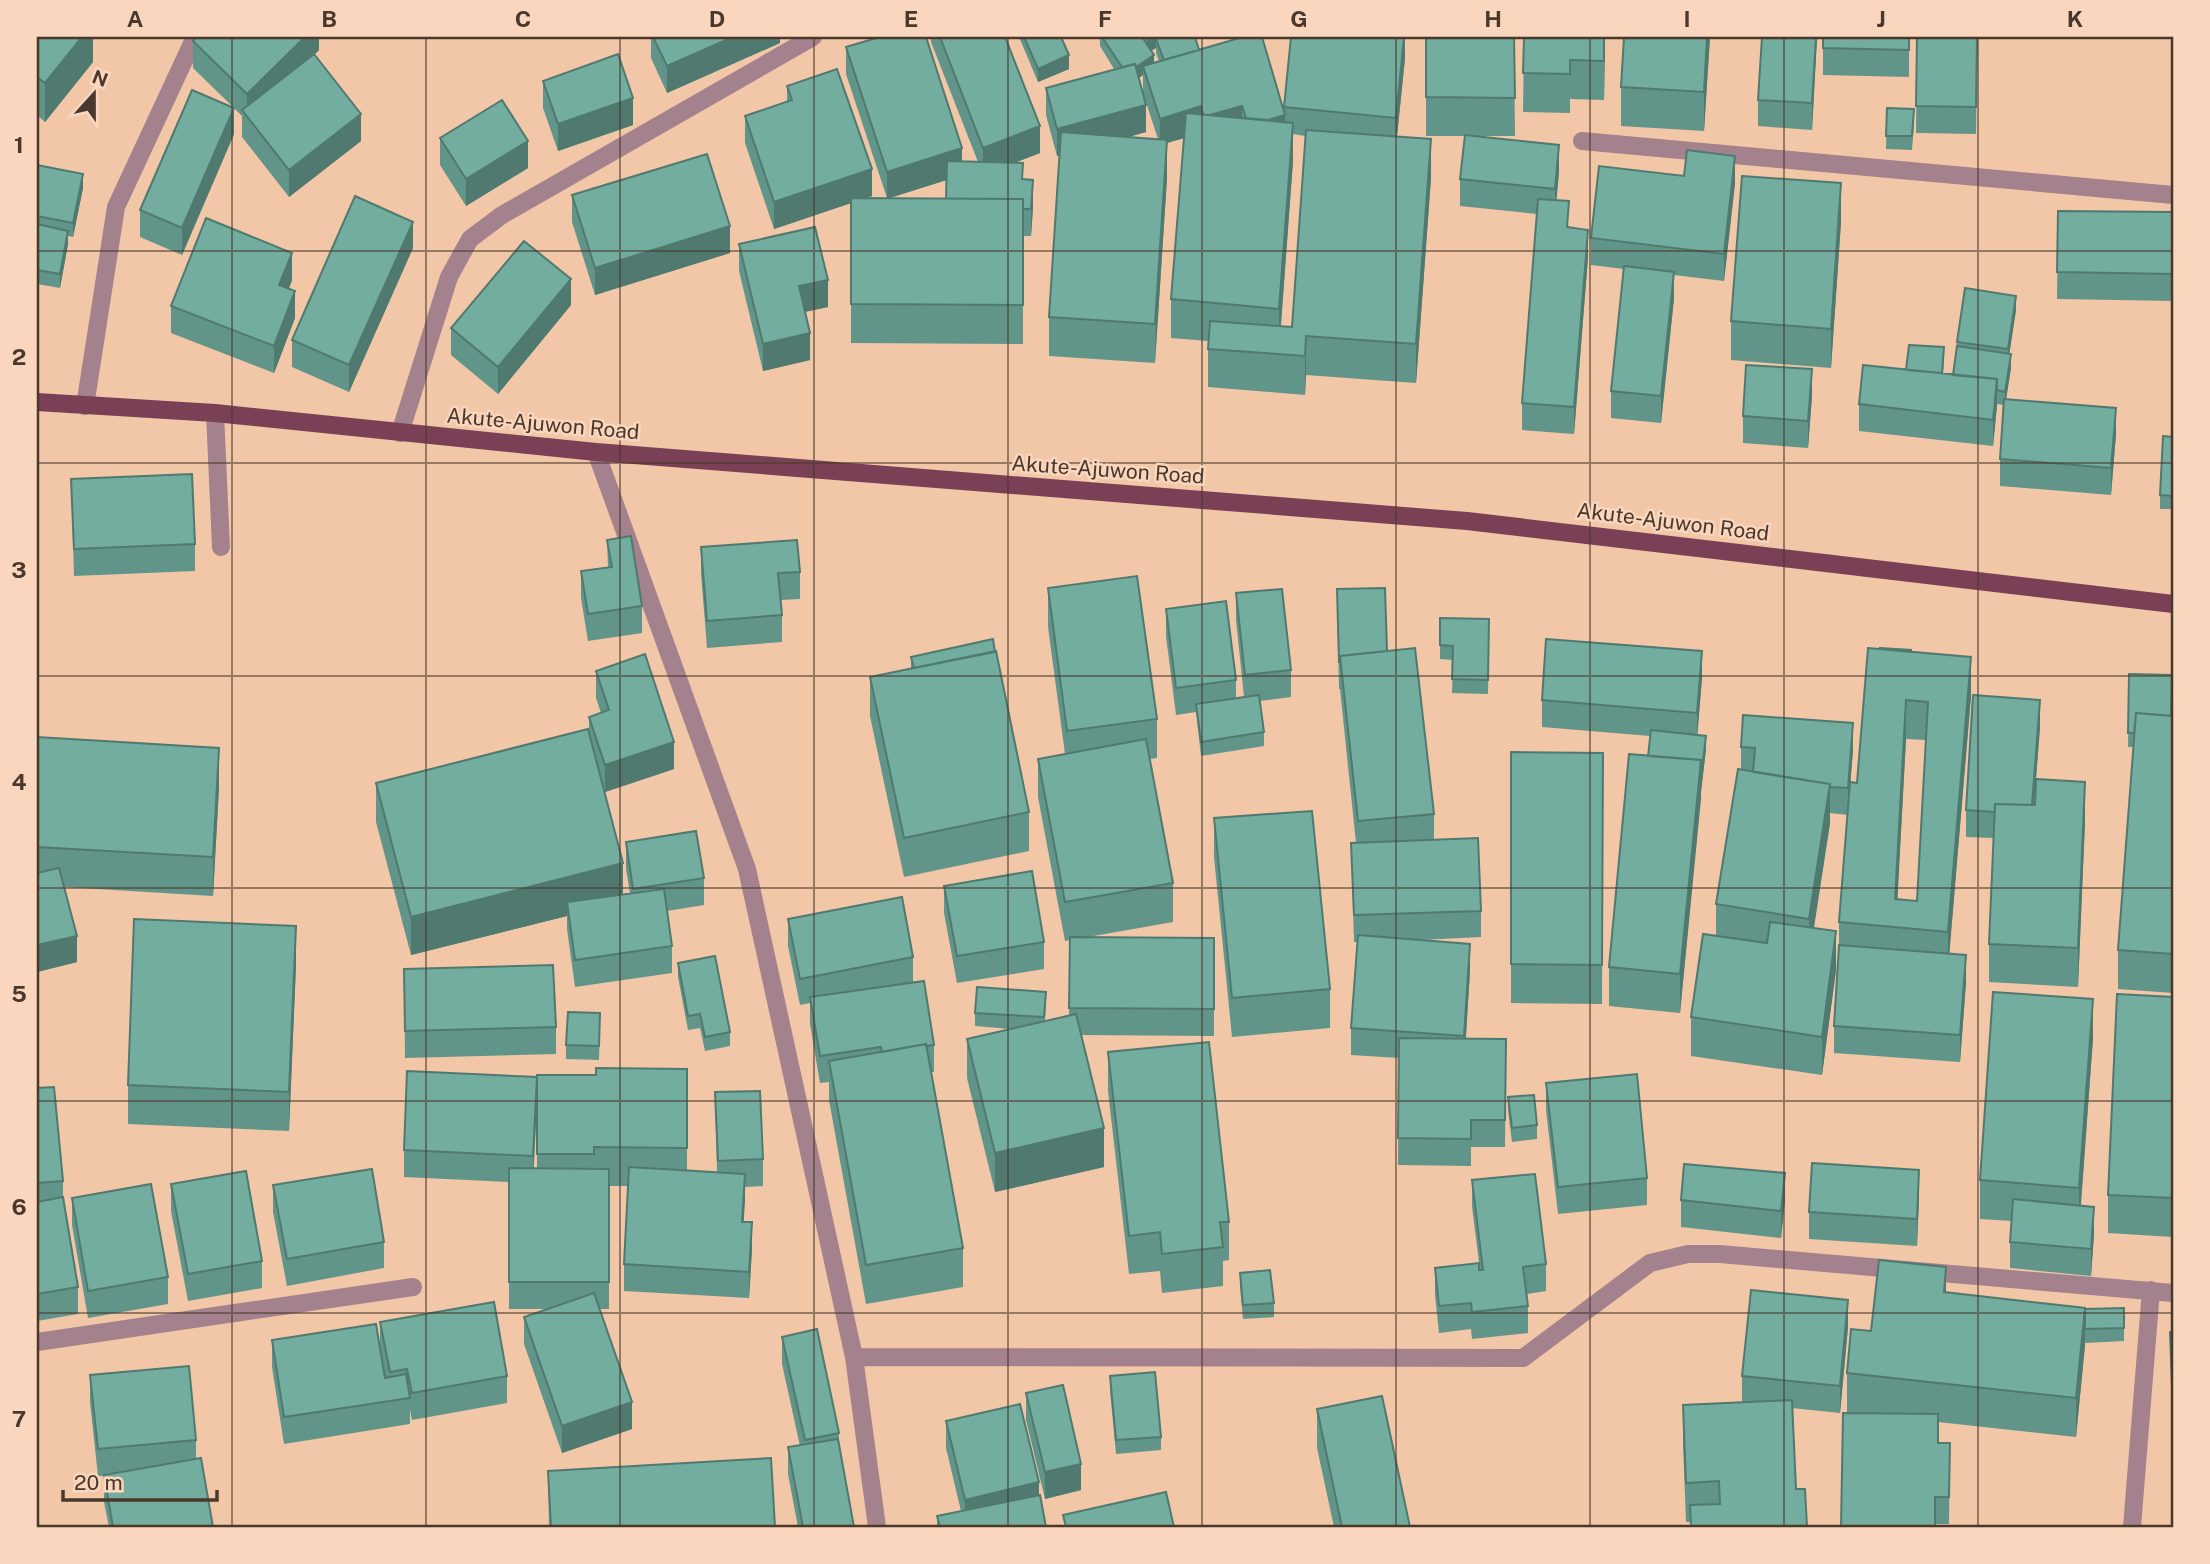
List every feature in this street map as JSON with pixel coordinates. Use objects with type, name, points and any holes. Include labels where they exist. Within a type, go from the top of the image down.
[{"type":"main road","name":"Akute-Ajuwon Road","points":[[37,402],[215,413],[596,452],[1467,521],[2173,604]]},
{"type":"street","points":[[85,406],[116,207],[195,37]]},
{"type":"street","points":[[400,433],[449,277],[470,240],[502,215],[813,37]]},
{"type":"street","points":[[1582,141],[2173,195]]},
{"type":"street","points":[[215,413],[221,547]]},
{"type":"street","points":[[596,452],[747,869],[853,1357],[877,1527]]},
{"type":"street","points":[[853,1357],[1523,1358],[1650,1263],[1688,1254],[1720,1254],[2173,1293]]},
{"type":"street","points":[[37,1342],[412,1287]]},
{"type":"street","points":[[2132,1527],[2151,1290]]},
{"type":"building","points":[[37,37],[82,37],[45,83],[37,77]]},
{"type":"building","points":[[197,37],[305,37],[247,94],[193,41]]},
{"type":"building","points":[[653,37],[733,37],[667,66]]},
{"type":"building","points":[[880,37],[926,37],[962,148],[887,172],[846,47]]},
{"type":"building","points":[[940,37],[1005,37],[1040,126],[983,148]]},
{"type":"building","points":[[1024,37],[1061,37],[1069,55],[1038,69]]},
{"type":"building","points":[[1102,37],[1142,37],[1154,55],[1136,67],[1135,64],[1122,67]]},
{"type":"building","points":[[1195,37],[1199,50],[1164,60],[1156,39]]},
{"type":"building","points":[[1243,37],[1262,37],[1285,115],[1268,120],[1246,118],[1242,106],[1203,115],[1201,106],[1160,119],[1143,66]]},
{"type":"building","points":[[1291,37],[1404,37],[1396,118],[1284,107]]},
{"type":"building","points":[[1426,37],[1514,37],[1515,98],[1426,97]]},
{"type":"building","points":[[1524,37],[1604,37],[1604,61],[1570,60],[1570,74],[1523,73]]},
{"type":"building","points":[[1624,37],[1707,37],[1704,92],[1621,87]]},
{"type":"building","points":[[1762,37],[1816,37],[1812,103],[1758,100]]},
{"type":"building","points":[[1823,37],[1909,37],[1909,50],[1823,48]]},
{"type":"building","points":[[1917,37],[1977,37],[1976,107],[1916,106]]},
{"type":"building","points":[[314,54],[361,114],[289,170],[242,110]]},
{"type":"building","points":[[618,54],[633,98],[558,124],[543,81]]},
{"type":"building","points":[[1135,64],[1146,105],[1057,129],[1046,88]]},
{"type":"building","points":[[837,69],[872,169],[774,202],[745,116],[792,100],[787,86]]},
{"type":"building","points":[[192,90],[234,108],[182,228],[140,210]]},
{"type":"building","points":[[502,100],[528,141],[466,179],[440,138]]},
{"type":"building","points":[[1887,108],[1914,109],[1912,136],[1886,136]]},
{"type":"building","points":[[1186,113],[1293,123],[1279,309],[1171,299]]},
{"type":"building","points":[[1306,130],[1431,139],[1416,344],[1306,336],[1305,356],[1208,349],[1210,321],[1292,327]]},
{"type":"building","points":[[1061,132],[1167,140],[1155,324],[1049,317]]},
{"type":"building","points":[[1465,135],[1559,145],[1555,189],[1460,179]]},
{"type":"building","points":[[1687,150],[1735,156],[1724,254],[1591,238],[1599,166],[1684,176]]},
{"type":"building","points":[[707,154],[730,226],[595,268],[572,195]]},
{"type":"building","points":[[947,161],[1023,163],[1022,179],[1033,180],[1031,209],[1023,209],[1023,199],[946,199]]},
{"type":"building","points":[[37,165],[83,174],[73,223],[37,216]]},
{"type":"building","points":[[1742,176],[1841,183],[1831,329],[1731,321]]},
{"type":"building","points":[[355,196],[413,222],[349,365],[292,340]]},
{"type":"building","points":[[851,198],[1023,199],[1023,305],[851,304]]},
{"type":"building","points":[[1538,199],[1569,201],[1567,227],[1588,230],[1574,407],[1522,403]]},
{"type":"building","points":[[2058,211],[2173,212],[2173,274],[2057,272]]},
{"type":"building","points":[[206,218],[292,253],[279,285],[295,291],[274,346],[171,306]]},
{"type":"building","points":[[37,224],[68,231],[60,274],[37,270]]},
{"type":"building","points":[[815,227],[828,280],[799,286],[810,333],[763,344],[739,244]]},
{"type":"building","points":[[524,241],[571,279],[498,367],[451,328]]},
{"type":"building","points":[[1624,266],[1674,272],[1661,396],[1611,391]]},
{"type":"building","points":[[1965,288],[2016,296],[2008,349],[1957,342]]},
{"type":"building","points":[[1909,345],[1944,347],[1942,373],[1906,370]]},
{"type":"building","points":[[1957,346],[2011,354],[2005,392],[1997,390],[1997,379],[1953,375]]},
{"type":"building","points":[[1746,365],[1812,369],[1808,421],[1743,416]]},
{"type":"building","points":[[1863,365],[1997,379],[1993,420],[1859,404]]},
{"type":"building","points":[[2004,399],[2116,408],[2111,468],[2000,459]]},
{"type":"building","points":[[2163,436],[2173,437],[2173,496],[2160,495]]},
{"type":"building","points":[[192,474],[195,544],[74,549],[71,479]]},
{"type":"building","points":[[631,536],[642,606],[588,614],[581,571],[612,567],[607,540]]},
{"type":"building","points":[[797,540],[800,572],[778,573],[782,615],[707,621],[701,547]]},
{"type":"building","points":[[1137,576],[1157,719],[1067,731],[1048,588]]},
{"type":"building","points":[[1385,588],[1387,651],[1340,656],[1339,662],[1337,589]]},
{"type":"building","points":[[1282,589],[1291,670],[1245,675],[1236,593]]},
{"type":"building","points":[[1226,601],[1236,680],[1176,688],[1166,609]]},
{"type":"building","points":[[1440,618],[1489,619],[1488,680],[1452,679],[1453,646],[1440,645]]},
{"type":"building","points":[[993,639],[995,652],[914,668],[911,657]]},
{"type":"building","points":[[1546,639],[1702,651],[1697,713],[1542,700]]},
{"type":"building","points":[[1415,648],[1434,814],[1358,821],[1340,656]]},
{"type":"building","points":[[1868,648],[1971,657],[1948,932],[1839,922],[1850,782],[1857,783]],"holes":[[[1906,700],[1928,702],[1917,901],[1895,899]]]},
{"type":"building","points":[[1880,649],[1911,650],[1911,652]]},
{"type":"building","points":[[996,651],[1029,812],[904,838],[870,677]]},
{"type":"building","points":[[645,654],[674,742],[605,765],[589,717],[609,710],[596,671]]},
{"type":"building","points":[[2129,674],[2172,675],[2171,716],[2136,713],[2134,733],[2128,733]]},
{"type":"building","points":[[1259,695],[1264,732],[1201,742],[1196,704]]},
{"type":"building","points":[[1973,695],[2040,700],[2032,805],[1995,804],[1995,812],[1966,810]]},
{"type":"building","points":[[2136,713],[2173,716],[2173,954],[2118,950]]},
{"type":"building","points":[[1743,715],[1853,723],[1848,788],[1753,772],[1755,748],[1741,747]]},
{"type":"building","points":[[588,729],[623,863],[411,917],[376,783]]},
{"type":"building","points":[[1651,730],[1706,736],[1701,778],[1701,760],[1648,756]]},
{"type":"building","points":[[37,737],[219,748],[213,857],[37,847]]},
{"type":"building","points":[[1146,739],[1173,883],[1065,902],[1038,759]]},
{"type":"building","points":[[1511,752],[1603,753],[1602,965],[1511,964]]},
{"type":"building","points":[[1629,754],[1701,760],[1680,974],[1609,967]]},
{"type":"building","points":[[1738,769],[1830,784],[1809,919],[1716,904]]},
{"type":"building","points":[[2036,779],[2085,782],[2078,948],[1989,944],[1995,804],[2035,805]]},
{"type":"building","points":[[1312,811],[1330,989],[1232,998],[1214,818]]},
{"type":"building","points":[[696,831],[704,878],[633,889],[626,842]]},
{"type":"building","points":[[1478,838],[1481,911],[1354,915],[1351,843]]},
{"type":"building","points":[[59,868],[77,936],[37,945],[37,873]]},
{"type":"building","points":[[1032,871],[1044,942],[957,956],[944,886]]},
{"type":"building","points":[[664,889],[672,946],[575,960],[567,902]]},
{"type":"building","points":[[902,897],[913,957],[800,979],[788,919]]},
{"type":"building","points":[[134,919],[296,926],[289,1092],[128,1085]]},
{"type":"building","points":[[1770,922],[1836,931],[1822,1037],[1691,1017],[1703,934],[1767,943]]},
{"type":"building","points":[[1358,935],[1470,944],[1464,1036],[1351,1028]]},
{"type":"building","points":[[1070,937],[1214,938],[1214,1009],[1069,1008]]},
{"type":"building","points":[[1839,945],[1966,955],[1960,1035],[1834,1026]]},
{"type":"building","points":[[715,956],[730,1032],[705,1037],[700,1014],[688,1016],[678,963]]},
{"type":"building","points":[[553,965],[556,1027],[405,1031],[404,969]]},
{"type":"building","points":[[924,981],[934,1045],[882,1052],[881,1047],[820,1056],[810,997]]},
{"type":"building","points":[[977,987],[1046,992],[1044,1017],[975,1013]]},
{"type":"building","points":[[1993,992],[2093,999],[2079,1188],[1980,1180]]},
{"type":"building","points":[[2117,994],[2173,997],[2173,1198],[2108,1195]]},
{"type":"building","points":[[568,1012],[600,1013],[599,1046],[566,1045]]},
{"type":"building","points":[[1076,1014],[1104,1128],[995,1153],[967,1039]]},
{"type":"building","points":[[1399,1038],[1506,1039],[1505,1120],[1471,1120],[1471,1139],[1398,1138]]},
{"type":"building","points":[[1209,1042],[1229,1222],[1220,1222],[1223,1247],[1162,1254],[1160,1232],[1129,1236],[1108,1052]]},
{"type":"building","points":[[926,1044],[963,1248],[866,1265],[829,1061]]},
{"type":"building","points":[[596,1068],[687,1069],[687,1148],[594,1147],[594,1154],[537,1154],[537,1075],[596,1075]]},
{"type":"building","points":[[407,1071],[537,1077],[533,1156],[404,1150]]},
{"type":"building","points":[[1637,1074],[1647,1178],[1558,1187],[1546,1083]]},
{"type":"building","points":[[54,1087],[63,1181],[37,1183],[37,1088]]},
{"type":"building","points":[[760,1091],[763,1159],[718,1161],[715,1092]]},
{"type":"building","points":[[1534,1095],[1537,1125],[1512,1128],[1508,1097]]},
{"type":"building","points":[[1812,1163],[1919,1170],[1917,1219],[1809,1212]]},
{"type":"building","points":[[1684,1164],[1785,1173],[1781,1211],[1681,1200]]},
{"type":"building","points":[[629,1167],[745,1174],[742,1222],[752,1222],[749,1272],[624,1264]]},
{"type":"building","points":[[509,1168],[609,1169],[609,1282],[509,1282]]},
{"type":"building","points":[[372,1169],[384,1242],[287,1259],[273,1185]]},
{"type":"building","points":[[246,1171],[262,1261],[188,1274],[171,1184]]},
{"type":"building","points":[[1535,1174],[1546,1264],[1523,1267],[1528,1306],[1472,1312],[1471,1303],[1439,1306],[1435,1268],[1479,1263],[1479,1270],[1483,1270],[1472,1180]]},
{"type":"building","points":[[151,1184],[168,1277],[88,1291],[72,1198]]},
{"type":"building","points":[[63,1197],[78,1287],[37,1294],[37,1202]]},
{"type":"building","points":[[2013,1199],[2094,1207],[2091,1249],[2010,1242]]},
{"type":"building","points":[[1879,1260],[1946,1267],[1944,1292],[2085,1308],[2076,1398],[1847,1373],[1851,1329],[1871,1331]]},
{"type":"building","points":[[1270,1270],[1274,1303],[1243,1305],[1240,1273]]},
{"type":"building","points":[[1751,1290],[1848,1300],[1840,1386],[1742,1376]]},
{"type":"building","points":[[594,1293],[632,1402],[562,1426],[524,1317]]},
{"type":"building","points":[[494,1302],[507,1376],[412,1393],[407,1369],[390,1372],[380,1322]]},
{"type":"building","points":[[2124,1308],[2124,1328],[2085,1329],[2085,1309]]},
{"type":"building","points":[[376,1324],[385,1378],[406,1374],[410,1398],[284,1417],[272,1340]]},
{"type":"building","points":[[817,1329],[839,1433],[805,1440],[782,1337]]},
{"type":"building","points":[[2170,1332],[2173,1332],[2173,1386],[2172,1386]]},
{"type":"building","points":[[189,1366],[196,1440],[98,1449],[90,1375]]},
{"type":"building","points":[[1155,1372],[1161,1437],[1116,1440],[1110,1376]]},
{"type":"building","points":[[1063,1385],[1081,1464],[1045,1472],[1026,1393]]},
{"type":"building","points":[[1382,1396],[1410,1527],[1342,1527],[1317,1409]]},
{"type":"building","points":[[1792,1400],[1796,1489],[1805,1489],[1807,1527],[1691,1527],[1690,1505],[1720,1504],[1719,1481],[1686,1483],[1683,1405]]},
{"type":"building","points":[[1020,1404],[1039,1482],[965,1500],[946,1421]]},
{"type":"building","points":[[1843,1413],[1938,1414],[1938,1443],[1950,1443],[1949,1497],[1935,1497],[1935,1527],[1841,1527]]},
{"type":"building","points":[[838,1439],[854,1527],[803,1527],[788,1447]]},
{"type":"building","points":[[201,1458],[213,1527],[113,1527],[104,1475]]},
{"type":"building","points":[[771,1458],[775,1527],[551,1527],[548,1471]]},
{"type":"building","points":[[1166,1492],[1174,1527],[1066,1527],[1063,1515]]},
{"type":"building","points":[[1040,1495],[1046,1527],[940,1527],[937,1516]]}]
